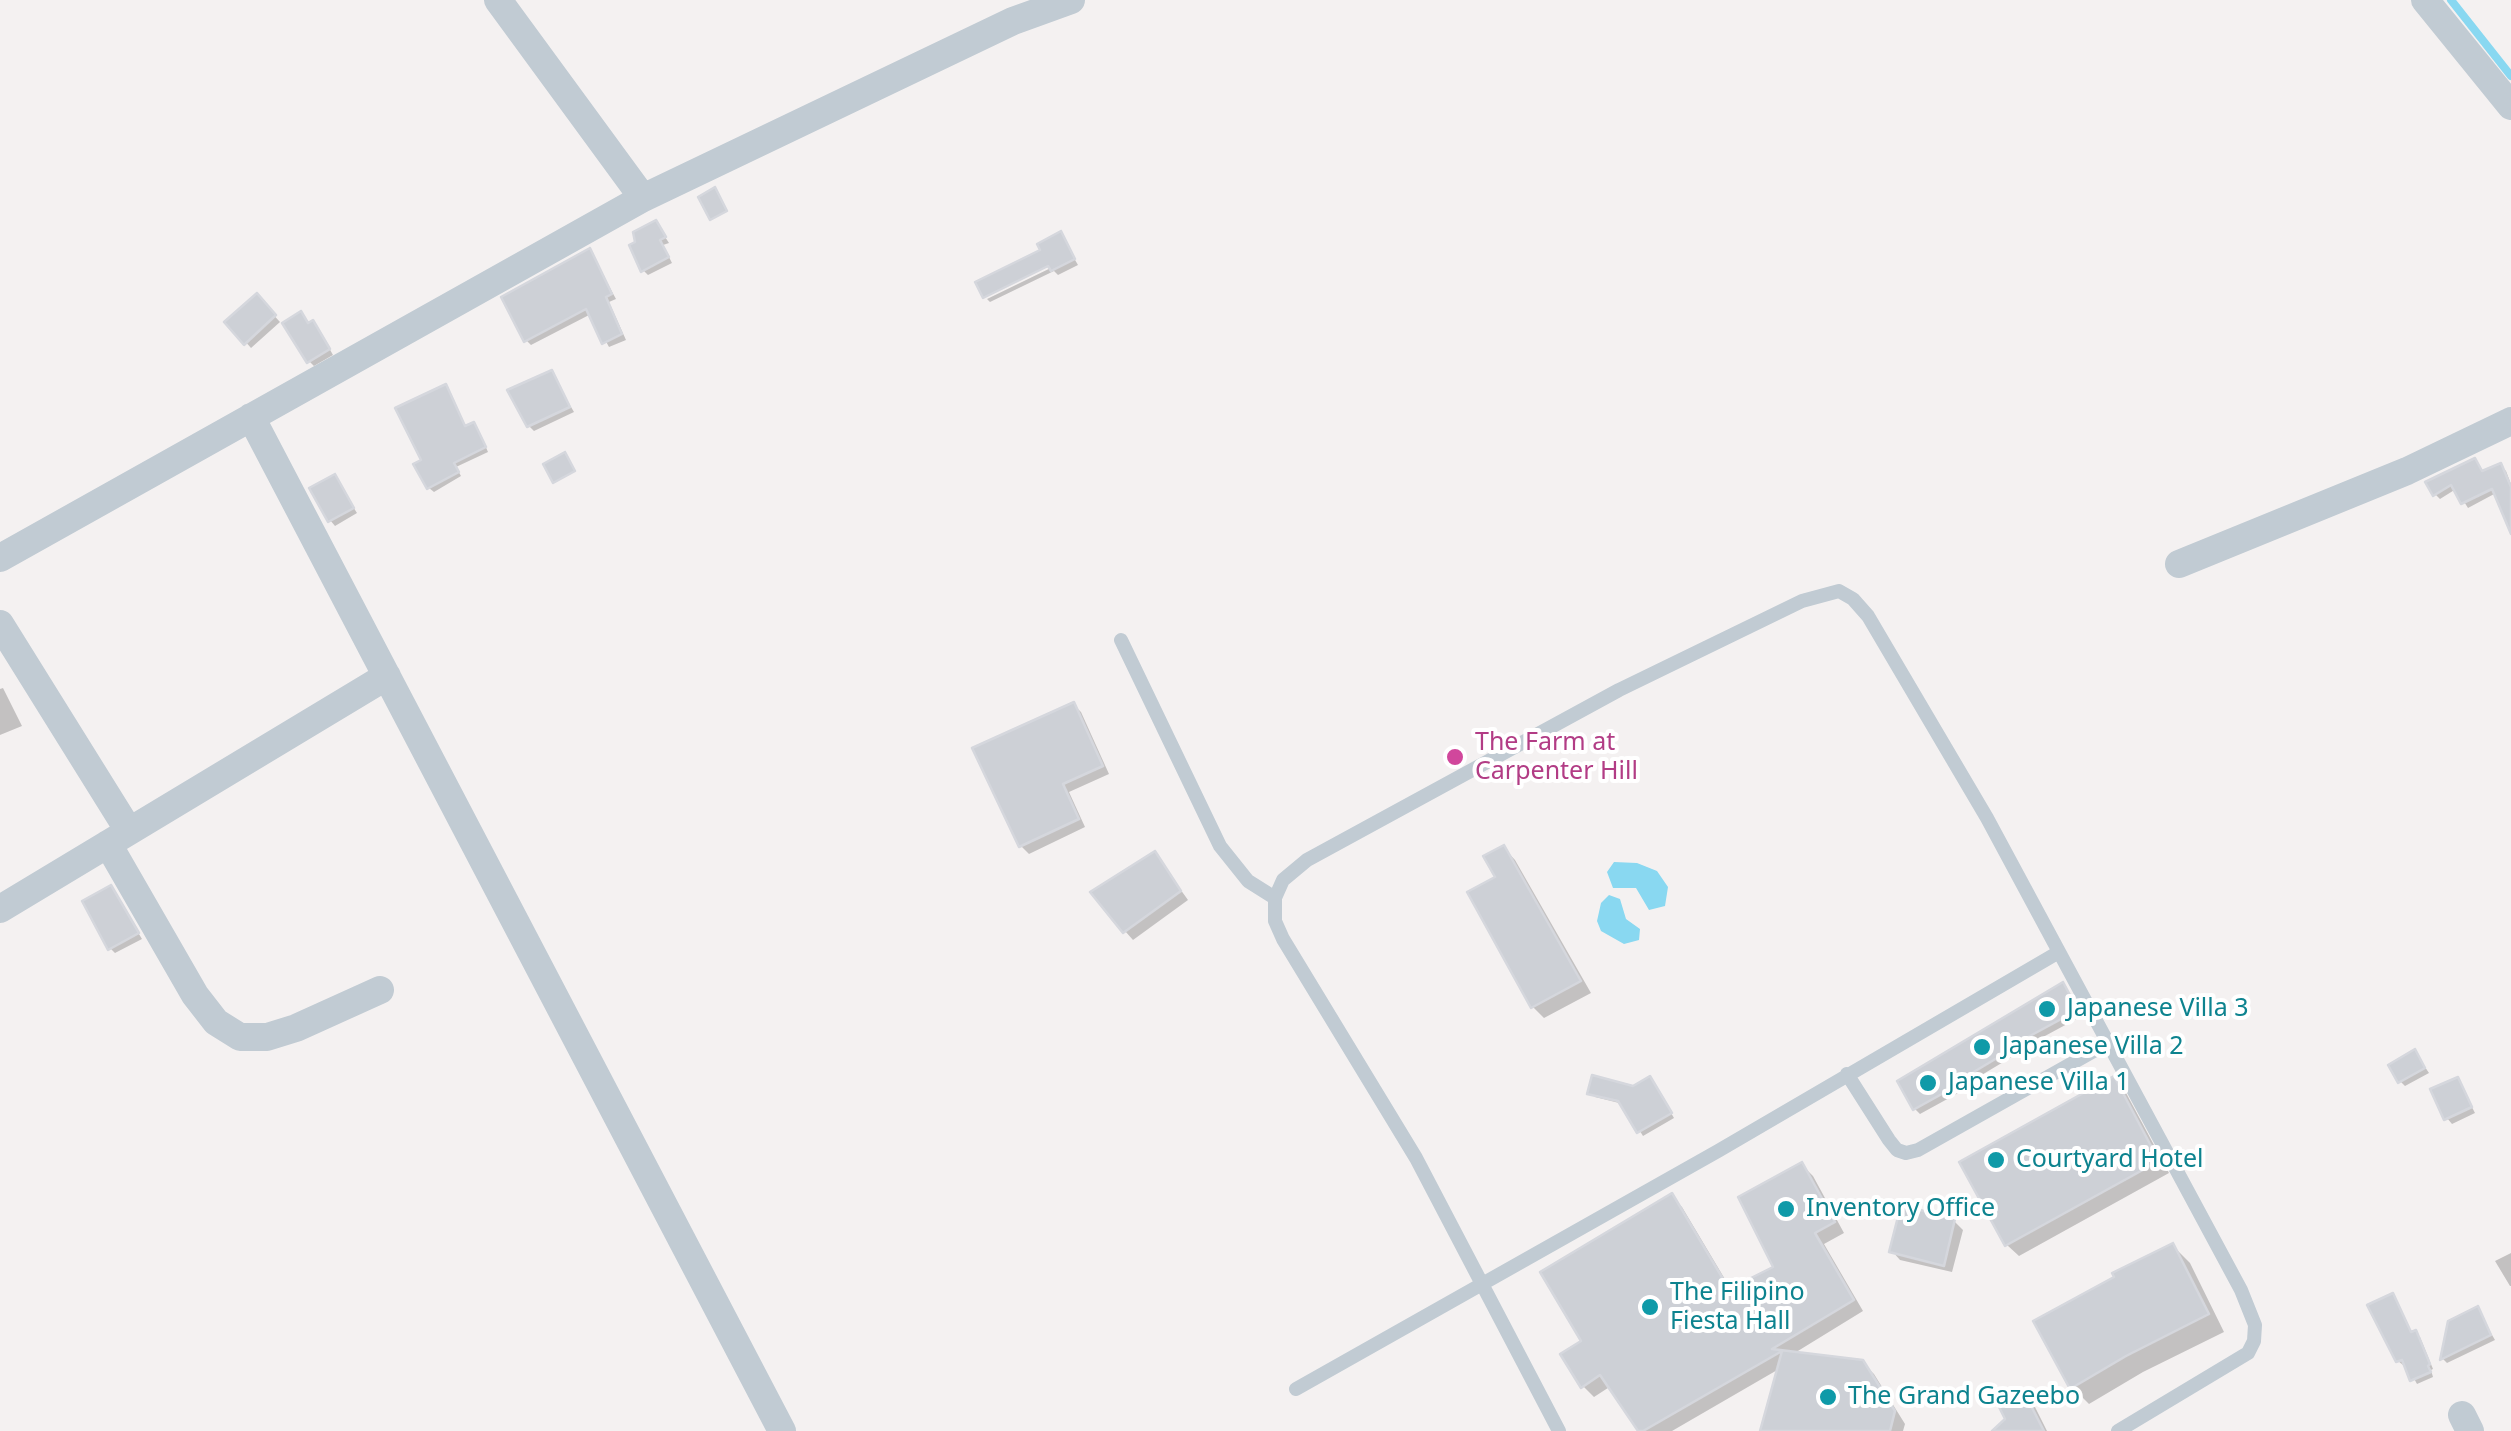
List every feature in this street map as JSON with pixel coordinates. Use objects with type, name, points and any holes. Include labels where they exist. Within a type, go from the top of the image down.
[{"type":"street","points":[[498,0],[643,198]]},
{"type":"street","points":[[0,558],[643,198],[1013,22],[1071,0]]},
{"type":"street","points":[[2426,0],[2511,106]]},
{"type":"street","points":[[251,417],[782,1431]]},
{"type":"street","points":[[2179,564],[2406,471],[2511,421]]},
{"type":"street","points":[[0,624],[119,837],[196,996],[216,1022],[240,1037],[267,1037],[380,990]]},
{"type":"street","points":[[0,909],[387,676]]},
{"type":"lane","points":[[1559,1431],[1416,1158],[1283,939],[1274,921],[1275,898],[1283,880],[1307,860],[1619,690],[1802,601],[1839,591],[1853,598],[1868,616],[1987,818],[2241,1290],[2255,1325],[2248,1353],[2118,1431]]},
{"type":"lane","points":[[1122,640],[1220,846],[1248,881],[1275,898]]},
{"type":"lane","points":[[1296,1389],[1482,1286],[2059,952]]},
{"type":"lane","points":[[1846,1074],[1888,1140],[1896,1150],[1906,1153],[1918,1150],[2108,1044]]},
{"type":"water","points":[[1614,862],[1637,863],[1657,871],[1668,887],[1665,906],[1649,910],[1636,888],[1613,888],[1607,872]]},
{"type":"water","points":[[1609,895],[1620,899],[1626,919],[1640,929],[1639,940],[1624,944],[1601,931],[1597,921],[1601,903]]},
{"type":"building","points":[[715,187],[727,211],[710,220],[698,197]]},
{"type":"building","points":[[656,220],[666,237],[660,240],[669,257],[641,272],[629,245],[635,242],[633,232]]},
{"type":"building","points":[[1061,231],[1075,259],[1051,271],[1048,266],[983,298],[975,282],[1040,250],[1037,244]]},
{"type":"building","points":[[590,248],[612,294],[606,297],[622,334],[602,344],[586,309],[524,342],[501,297]]},
{"type":"building","points":[[257,293],[276,315],[244,345],[224,322]]},
{"type":"building","points":[[301,311],[308,323],[313,320],[330,349],[307,363],[282,323]]},
{"type":"building","points":[[552,370],[570,407],[527,427],[507,390]]},
{"type":"building","points":[[446,384],[465,426],[474,422],[486,447],[454,463],[459,472],[427,489],[413,464],[421,460],[395,408]]},
{"type":"building","points":[[565,452],[575,471],[553,483],[543,464]]},
{"type":"building","points":[[2475,458],[2482,471],[2501,463],[2511,487],[2511,534],[2492,489],[2461,504],[2451,485],[2433,496],[2425,482]]},
{"type":"building","points":[[335,474],[354,508],[328,522],[309,488]]},
{"type":"building","points":[[1074,702],[1103,766],[1063,784],[1079,819],[1019,847],[972,748]]},
{"type":"building","points":[[1504,845],[1581,981],[1531,1008],[1467,892],[1495,877],[1483,856]]},
{"type":"building","points":[[1155,851],[1181,891],[1123,933],[1090,892]]},
{"type":"building","points":[[111,885],[139,933],[108,950],[82,901]]},
{"type":"building","points":[[2063,982],[2078,1010],[2015,1044],[1957,1082],[1958,1085],[1913,1110],[1897,1081]]},
{"type":"building","points":[[2415,1049],[2425,1068],[2398,1083],[2388,1065]]},
{"type":"building","points":[[1592,1075],[1633,1086],[1650,1076],[1672,1113],[1637,1133],[1618,1101],[1587,1094]]},
{"type":"building","name":"Courtyard Hotel","points":[[2114,1076],[2159,1161],[2005,1246],[1959,1162]]},
{"type":"building","points":[[2458,1077],[2472,1107],[2444,1120],[2430,1089]]},
{"type":"building","points":[[1802,1162],[1835,1222],[1815,1233],[1854,1300],[1772,1349],[1863,1360],[1895,1411],[1890,1431],[1760,1431],[1782,1351],[1643,1431],[1638,1431],[1600,1375],[1581,1388],[1560,1354],[1581,1341],[1540,1272],[1672,1193],[1729,1289],[1773,1267],[1738,1197]]},
{"type":"building","points":[[1901,1205],[1955,1219],[1944,1266],[1889,1252]]},
{"type":"building","points":[[2173,1243],[2209,1314],[2070,1389],[2033,1321],[2114,1277],[2112,1273]]},
{"type":"building","points":[[2393,1293],[2411,1332],[2416,1330],[2430,1364],[2431,1372],[2410,1381],[2402,1360],[2396,1362],[2367,1305]]},
{"type":"building","points":[[2478,1306],[2491,1335],[2440,1360],[2448,1321]]},
{"type":"building","points":[[2024,1392],[2044,1431],[1992,1431],[2005,1419],[1998,1405]]},
{"type":"waterway","points":[[2451,0],[2511,76]]},
{"type":"place","name":"The Farm at Carpenter Hill","points":[[1455,757]]},
{"type":"place","name":"Japanese Villa 3","points":[[2047,1009]]},
{"type":"place","name":"Japanese Villa 2","points":[[1982,1047]]},
{"type":"place","name":"Japanese Villa 1","points":[[1928,1083]]},
{"type":"place","name":"Courtyard Hotel","points":[[1996,1160]]},
{"type":"place","name":"Inventory Office","points":[[1786,1209]]},
{"type":"place","name":"The Filipino Fiesta Hall","points":[[1650,1307]]},
{"type":"place","name":"The Grand Gazeebo","points":[[1828,1397]]}]
